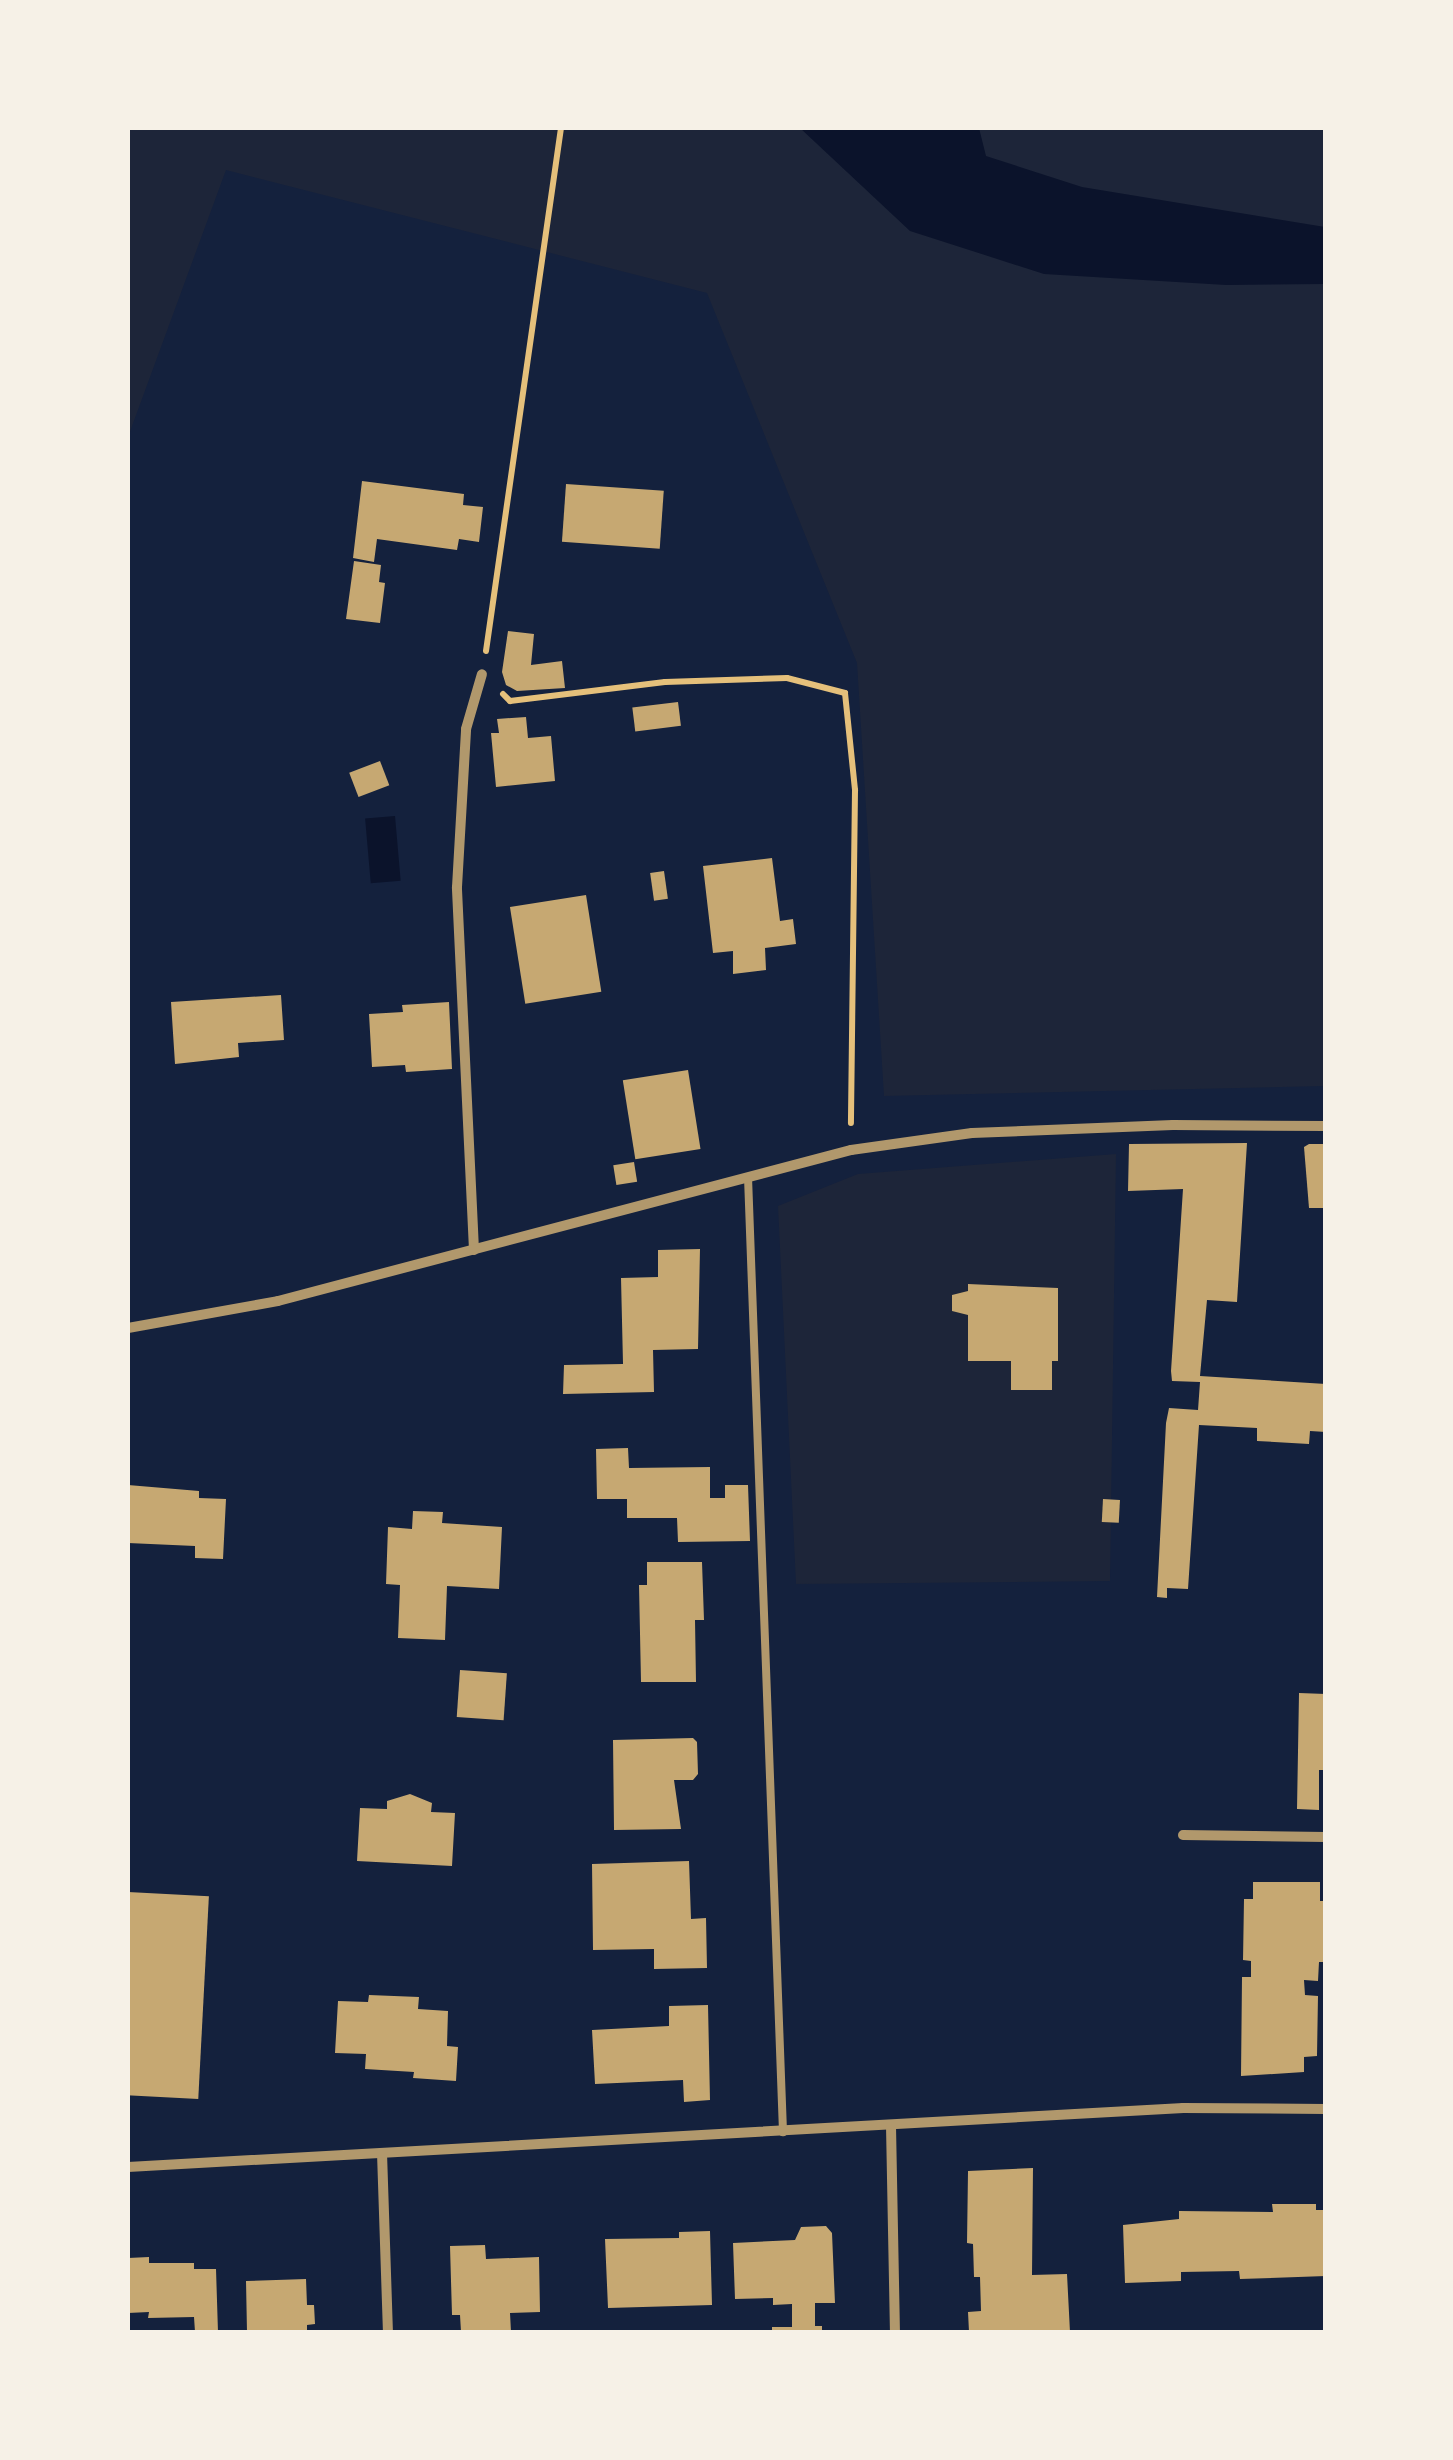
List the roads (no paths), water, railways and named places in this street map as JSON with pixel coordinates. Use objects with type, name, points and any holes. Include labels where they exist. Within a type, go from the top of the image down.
[{"type":"street","points":[[474,1250],[457,888],[466,729],[482,674]]},
{"type":"street","points":[[128,1328],[278,1301],[851,1150],[972,1133],[1173,1125],[1326,1126]]},
{"type":"street","points":[[1183,1836],[1326,1837]]},
{"type":"street","points":[[128,2167],[1184,2108],[1326,2109]]},
{"type":"street","points":[[891,2126],[895,2332]]},
{"type":"street","points":[[382,2153],[388,2332]]},
{"type":"lane","points":[[748,1177],[782,2132]]}]
